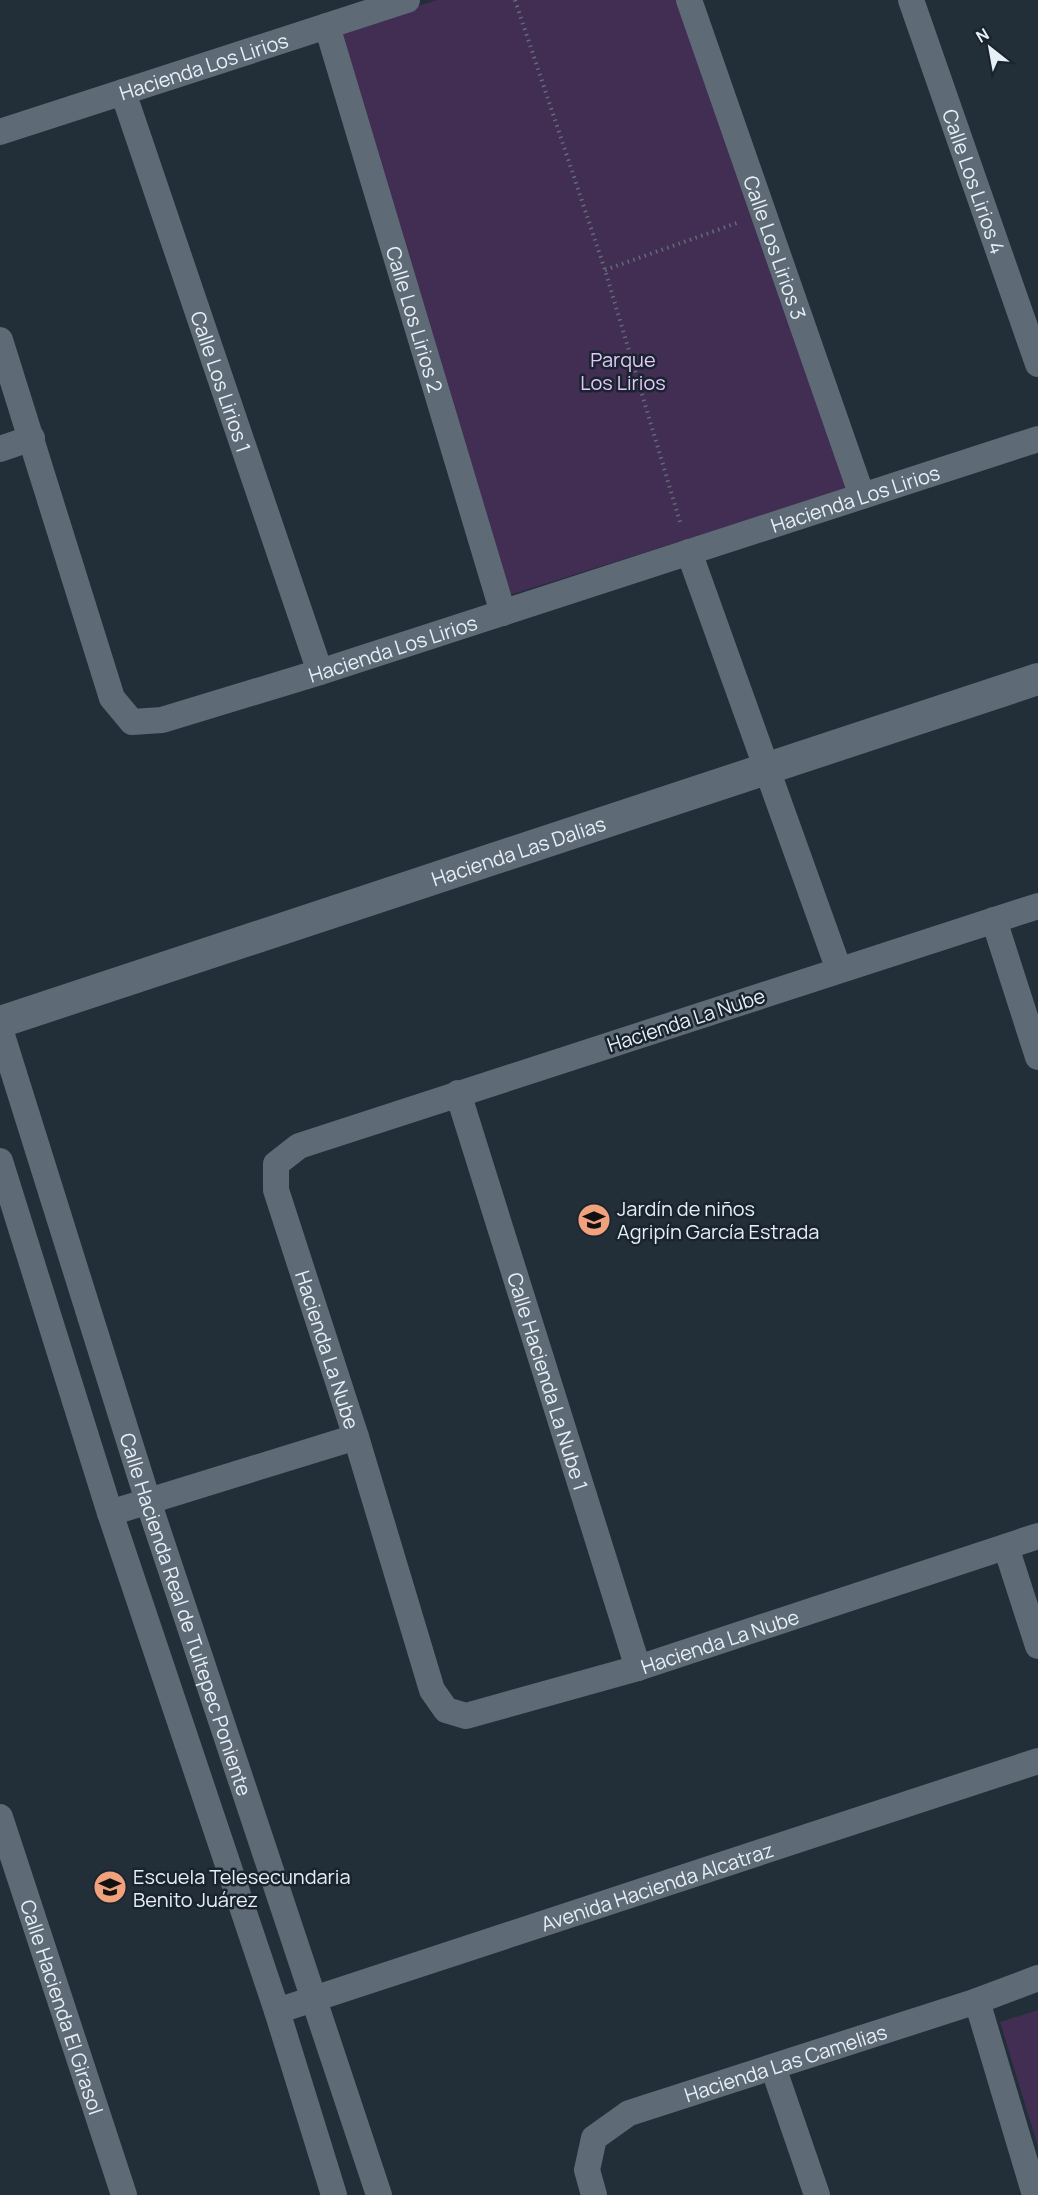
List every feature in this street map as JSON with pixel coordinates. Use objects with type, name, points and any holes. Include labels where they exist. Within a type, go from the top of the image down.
[{"type":"street","name":"Hacienda Los Lirios","points":[[0,132],[407,0]]},
{"type":"street","name":"Calle Los Lirios 3","points":[[689,0],[862,496]]},
{"type":"street","name":"Calle Los Lirios 4","points":[[911,0],[1038,364]]},
{"type":"street","name":"Calle Los Lirios 2","points":[[327,26],[503,613]]},
{"type":"street","name":"Calle Los Lirios 1","points":[[123,92],[320,672]]},
{"type":"street","name":"Hacienda Los Lirios","points":[[0,340],[112,698],[132,722],[162,720],[320,672],[1038,439]]},
{"type":"street","points":[[0,449],[32,438]]},
{"type":"street","points":[[689,552],[839,970]]},
{"type":"street","name":"Hacienda Las Dalias","points":[[0,1022],[1038,679]]},
{"type":"street","name":"Hacienda La Nube","points":[[1038,906],[300,1146],[276,1164],[276,1190],[356,1437],[432,1690],[446,1710],[466,1716],[638,1668],[1038,1536]]},
{"type":"street","points":[[994,920],[1038,1057]]},
{"type":"street","name":"Calle Hacienda Real de Tultepec Poniente","points":[[0,1029],[148,1502],[379,2195]]},
{"type":"street","name":"Calle Hacienda La Nube 1","points":[[458,1093],[638,1668]]},
{"type":"street","name":"Calle Hacienda Real de Tultepec Poniente","points":[[0,1161],[11,1234],[110,1513],[277,2012],[334,2195]]},
{"type":"street","points":[[110,1513],[356,1437]]},
{"type":"street","points":[[1006,1547],[1038,1646]]},
{"type":"street","name":"Avenida Hacienda Alcatraz","points":[[277,2012],[1038,1761]]},
{"type":"street","name":"Calle Hacienda El Girasol","points":[[0,1817],[124,2195]]},
{"type":"street","name":"Hacienda Las Camelias","points":[[594,2195],[587,2170],[594,2138],[629,2113],[977,2001],[1038,1978]]},
{"type":"street","points":[[977,2001],[1035,2195]]},
{"type":"street","points":[[773,2067],[817,2195]]},
{"type":"path","points":[[515,0],[605,270],[689,552]]},
{"type":"path","points":[[605,270],[764,214]]},
{"type":"green space","name":"Parque Los Lirios","points":[[437,0],[683,0],[846,489],[510,595],[337,33]]},
{"type":"green space","points":[[1038,2010],[1038,2147],[1000,2022]]},
{"type":"place","name":"Jardín de niños Agripín García Estrada","points":[[594,1220]]},
{"type":"place","name":"Escuela Telesecundaria Benito Juárez","points":[[110,1887]]}]
